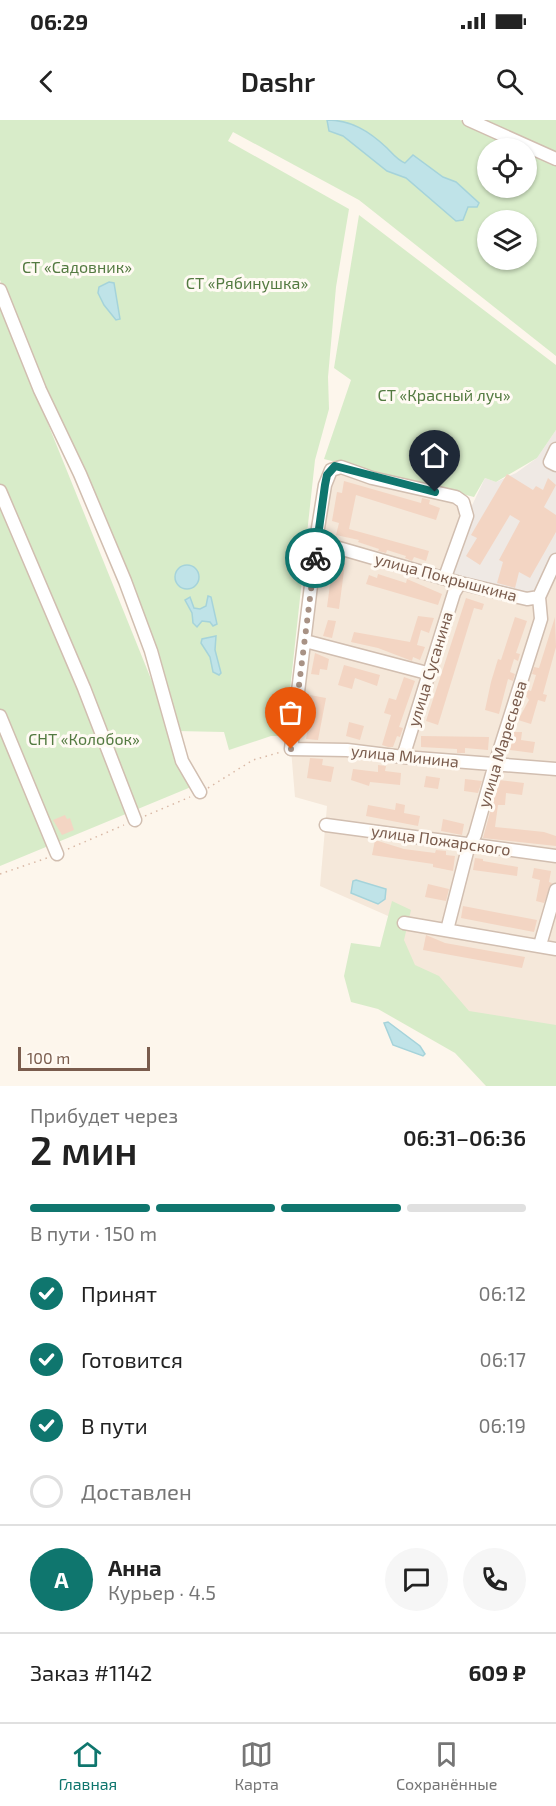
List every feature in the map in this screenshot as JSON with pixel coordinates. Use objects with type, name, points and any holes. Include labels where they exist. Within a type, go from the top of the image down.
[{"type":"street","points":[[469,120],[556,159]]},
{"type":"street","points":[[0,290],[40,390],[80,474],[125,581],[151,651],[182,761],[200,792]]},
{"type":"street","points":[[556,449],[550,462],[556,465]]},
{"type":"street","points":[[291,749],[325,485],[331,470],[341,467],[372,478],[456,497],[463,502],[467,516],[445,577]]},
{"type":"street","points":[[0,491],[84,688],[135,820]]},
{"type":"street","name":"улица Покрышкина","points":[[318,542],[460,583],[526,599],[538,597]]},
{"type":"street","name":"улица Маресьева","points":[[447,930],[470,845],[476,835],[495,764],[541,619],[538,597],[556,560]]},
{"type":"street","name":"улица Сусанина","points":[[403,757],[427,673],[454,593],[460,583]]},
{"type":"street","points":[[305,641],[427,673]]},
{"type":"street","points":[[0,716],[57,854]]},
{"type":"street","name":"улица Минина","points":[[291,749],[347,750],[403,757],[556,769]]},
{"type":"street","name":"улица Пожарского","points":[[326,825],[372,829],[556,856]]},
{"type":"street","points":[[540,945],[556,890]]},
{"type":"street","points":[[404,923],[556,949]]},
{"type":"path","points":[[135,820],[200,792],[253,760],[291,749]]},
{"type":"shaded area","points":[[556,430],[556,560],[539,597],[445,577],[467,516],[485,478],[496,482],[516,473],[537,458]]},
{"type":"shaded area","points":[[331,470],[456,497],[465,507],[556,560],[556,1042],[436,1012],[403,958],[404,923],[320,886],[327,806],[295,797],[291,749]]},
{"type":"green space","points":[[0,120],[460,120],[501,138],[477,138],[477,198],[537,198],[537,154],[556,163],[556,356],[359,200],[233,132],[228,141],[349,209],[336,287],[328,377],[329,409],[315,460],[285,736],[271,736],[229,750],[224,732],[176,731],[155,649],[0,280]]},
{"type":"green space","points":[[476,120],[556,120],[556,156],[537,147],[537,138],[516,138]]},
{"type":"green space","name":"СТ «Красный луч»","points":[[359,215],[556,365],[556,430],[537,458],[496,482],[485,478],[474,497],[324,459],[351,380],[334,368]]},
{"type":"green space","name":"СНТ «Колобок»","points":[[0,305],[172,731],[191,787],[0,866]]},
{"type":"green space","points":[[392,901],[411,910],[404,940],[415,965],[439,976],[469,1011],[556,1025],[556,1086],[486,1086],[455,1053],[378,1009],[351,1002],[344,976],[351,943],[380,947]]},
{"type":"water","points":[[327,120],[352,124],[373,136],[397,159],[405,163],[413,155],[443,177],[456,182],[479,203],[477,207],[468,207],[463,220],[456,221],[406,178],[387,171],[343,136],[329,131]]},
{"type":"water","points":[[109,282],[114,283],[120,319],[116,320],[98,293],[99,287]]},
{"type":"water","points":[[187,565],[195,569],[199,577],[195,585],[187,589],[179,585],[175,577],[179,569]]},
{"type":"water","points":[[208,596],[211,597],[217,624],[213,626],[210,622],[202,621],[197,627],[193,623],[192,613],[185,600],[190,597],[194,608],[200,609],[206,606]]},
{"type":"water","points":[[216,636],[215,650],[221,673],[219,675],[213,672],[210,657],[201,643],[202,639]]},
{"type":"water","points":[[353,881],[386,889],[385,899],[378,904],[351,893]]},
{"type":"water","points":[[388,1022],[420,1046],[425,1054],[423,1056],[393,1045],[384,1023]]},
{"type":"building","points":[[507,474],[533,490],[536,486],[543,490],[548,478],[556,485],[544,507],[556,515],[556,532],[530,578],[519,572],[515,588],[497,583],[503,562],[499,560],[520,521],[510,515],[480,565],[466,556],[477,538],[471,535]]},
{"type":"building","points":[[344,481],[421,503],[422,498],[430,500],[429,504],[440,508],[436,520],[356,495],[349,529],[429,551],[426,561],[414,557],[412,561],[405,558],[406,556],[387,550],[386,553],[378,551],[379,549],[358,542],[359,540],[336,535],[339,523],[332,521],[337,492],[342,493]]},
{"type":"building","points":[[333,562],[345,563],[339,609],[327,607]]},
{"type":"building","points":[[378,574],[406,583],[407,579],[442,594],[438,605],[366,584],[369,575],[377,578]]},
{"type":"building","points":[[466,598],[484,604],[482,610],[474,608],[438,725],[426,721]]},
{"type":"building","points":[[418,616],[434,618],[429,633],[421,630],[417,645],[425,647],[420,660],[413,657],[412,661],[378,648],[351,642],[354,632],[410,642]]},
{"type":"building","points":[[515,617],[527,621],[516,653],[520,654],[518,661],[514,659],[510,672],[515,674],[513,681],[508,679],[499,714],[485,710],[498,659],[501,660]]},
{"type":"building","points":[[555,617],[556,647],[543,694],[547,695],[545,702],[538,700],[531,724],[518,720],[529,700],[526,696],[528,690],[531,691],[536,675],[532,674],[534,667],[539,668]]},
{"type":"building","points":[[328,620],[336,621],[332,638],[323,636]]},
{"type":"building","points":[[315,653],[329,659],[327,670],[320,669],[319,675],[311,674]]},
{"type":"building","points":[[344,665],[380,675],[377,686],[355,678],[352,689],[338,685]]},
{"type":"building","points":[[404,677],[415,681],[399,727],[403,728],[400,737],[397,736],[393,747],[388,747],[382,745],[391,715],[384,713],[389,698],[396,700]]},
{"type":"building","points":[[310,695],[326,698],[318,740],[306,739],[312,704],[309,703]]},
{"type":"building","points":[[349,722],[364,726],[360,740],[346,736]]},
{"type":"building","points":[[514,732],[522,732],[521,740],[535,742],[533,753],[510,750]]},
{"type":"building","points":[[421,736],[489,737],[488,750],[465,748],[465,753],[457,753],[457,749],[421,747]]},
{"type":"building","points":[[310,758],[323,759],[322,765],[334,767],[331,782],[307,778]]},
{"type":"building","points":[[378,765],[386,766],[385,771],[401,773],[400,785],[370,782],[369,786],[351,780],[353,769],[378,772]]},
{"type":"building","points":[[426,776],[440,778],[438,789],[424,787]]},
{"type":"building","points":[[465,779],[482,781],[478,793],[464,791]]},
{"type":"building","points":[[499,780],[524,783],[522,795],[506,793],[505,805],[498,805],[495,827],[544,832],[556,836],[556,846],[483,838]]},
{"type":"building","points":[[396,803],[405,805],[404,813],[420,816],[418,826],[366,816],[368,805],[395,810]]},
{"type":"building","points":[[65,815],[67,819],[70,818],[74,830],[62,835],[53,820]]},
{"type":"building","points":[[443,819],[464,824],[462,835],[441,831]]},
{"type":"building","points":[[375,840],[404,849],[435,853],[436,850],[446,851],[446,855],[455,856],[453,871],[433,867],[433,864],[372,855]]},
{"type":"building","points":[[475,858],[518,867],[517,876],[473,870]]},
{"type":"building","points":[[534,868],[551,871],[549,882],[552,883],[544,903],[536,901],[540,880],[532,878]]},
{"type":"building","points":[[428,884],[449,889],[446,901],[425,897]]},
{"type":"building","points":[[463,906],[537,920],[534,932],[461,918]]},
{"type":"building","points":[[426,935],[445,943],[525,957],[522,968],[423,950]]},
{"type":"way so far","points":[[291,749],[315,558]]},
{"type":"route","points":[[315,558],[327,475],[335,466],[372,478],[435,492]]},
{"type":"park label","name":"СТ «Садовник»","points":[[77,267]]},
{"type":"park label","name":"СТ «Рябинушка»","points":[[247,283]]}]
